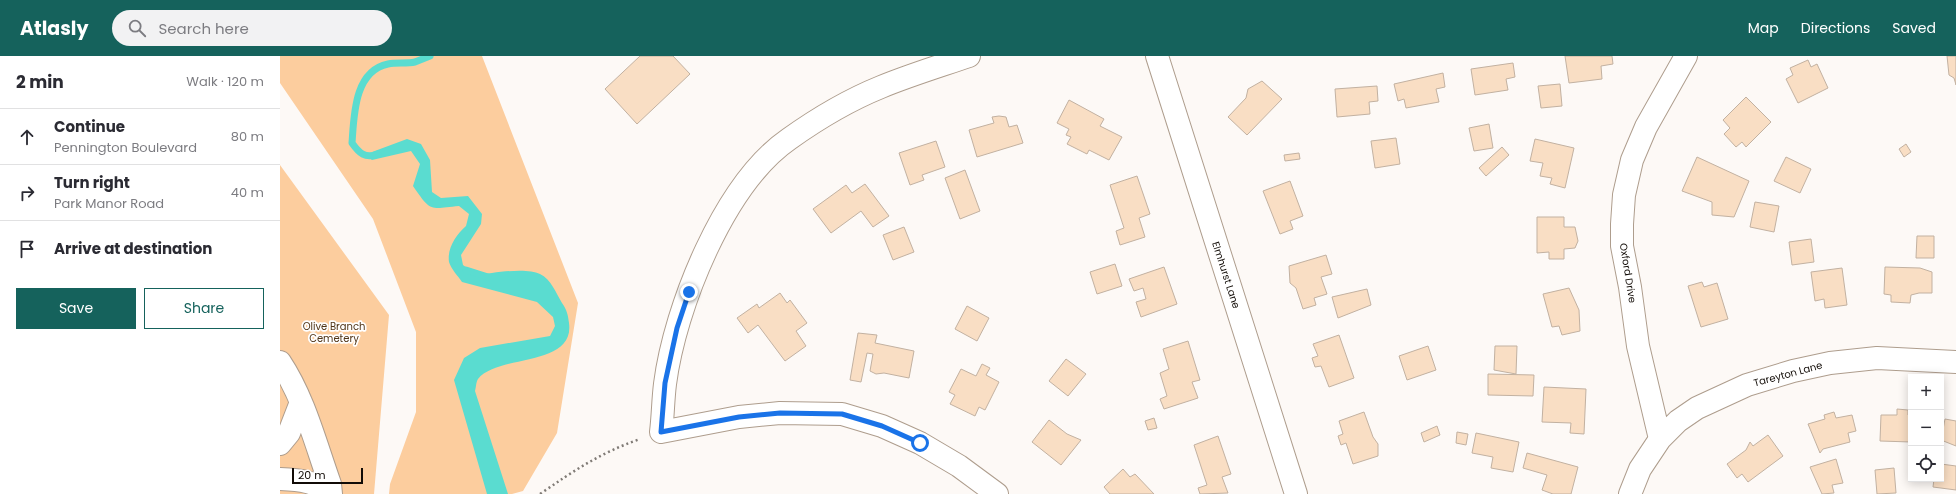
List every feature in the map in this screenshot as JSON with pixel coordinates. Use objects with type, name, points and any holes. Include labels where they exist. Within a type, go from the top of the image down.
[{"type":"street","points":[[969,56],[880,87],[833,111],[788,139],[748,178],[719,222],[687,299],[677,328],[665,383],[661,432],[753,416],[780,413],[842,414],[882,426],[920,443],[959,466],[997,494]]},
{"type":"street","name":"Elmhurst Lane","points":[[1157,56],[1296,494]]},
{"type":"street","name":"Oxford Drive","points":[[1660,439],[1638,346],[1630,287],[1622,246],[1622,224],[1624,195],[1632,160],[1646,127],[1686,56]]},
{"type":"street","name":"Tareyton Lane","points":[[1660,439],[1678,421],[1697,408],[1747,385],[1793,371],[1830,363],[1877,358],[1956,362]]},
{"type":"street","points":[[280,362],[292,381],[301,402],[330,484],[331,494]]},
{"type":"street","points":[[280,444],[289,433],[301,402]]},
{"type":"street","points":[[1630,494],[1640,469],[1660,439]]},
{"type":"street","points":[[280,479],[304,480],[317,484],[331,494]]},
{"type":"path","points":[[540,494],[579,467],[613,448],[661,432]]},
{"type":"green space","points":[[280,56],[482,56],[578,303],[557,433],[523,491],[512,494],[389,494],[390,484],[416,412],[416,332],[373,219],[280,83]]},
{"type":"green space","name":"Olive Branch Cemetery","points":[[280,165],[389,315],[374,494],[280,494]]},
{"type":"water","points":[[407,139],[421,144],[430,160],[432,192],[441,198],[468,196],[482,214],[481,224],[461,255],[463,265],[477,275],[518,271],[540,274],[547,279],[553,287],[567,313],[569,323],[568,337],[560,347],[533,358],[488,371],[478,379],[477,382],[475,391],[508,494],[487,494],[454,380],[464,358],[480,348],[550,336],[555,326],[553,317],[537,302],[462,282],[451,267],[449,262],[449,252],[453,242],[466,226],[469,214],[459,206],[436,208],[428,205],[424,201],[413,186],[420,164],[411,151],[372,160],[369,158],[372,152]]},
{"type":"building","points":[[640,56],[673,56],[690,74],[637,124],[605,89]]},
{"type":"building","points":[[1565,56],[1612,56],[1613,64],[1601,66],[1602,79],[1569,83]]},
{"type":"building","points":[[1947,56],[1956,56],[1956,85],[1954,78],[1949,75]]},
{"type":"building","points":[[1808,60],[1811,67],[1817,64],[1828,88],[1798,103],[1786,79],[1793,75],[1790,68]]},
{"type":"building","points":[[1513,63],[1515,77],[1506,79],[1508,90],[1475,95],[1471,69]]},
{"type":"building","points":[[1443,73],[1445,87],[1436,89],[1439,102],[1406,108],[1404,99],[1398,101],[1394,84]]},
{"type":"building","points":[[1262,81],[1282,99],[1247,135],[1228,117],[1246,98],[1248,89]]},
{"type":"building","points":[[1560,84],[1562,106],[1541,108],[1538,86]]},
{"type":"building","points":[[1377,86],[1378,101],[1369,102],[1370,114],[1337,117],[1335,89]]},
{"type":"building","points":[[1746,97],[1771,122],[1746,147],[1742,142],[1736,147],[1724,134],[1730,128],[1723,120]]},
{"type":"building","points":[[1069,100],[1104,119],[1100,126],[1122,137],[1109,160],[1089,150],[1087,154],[1067,144],[1071,137],[1066,135],[1069,129],[1057,123]]},
{"type":"building","points":[[992,117],[1006,117],[1009,127],[1017,125],[1023,143],[977,157],[969,130],[994,123]]},
{"type":"building","points":[[1489,124],[1493,148],[1474,151],[1469,128]]},
{"type":"building","points":[[1396,138],[1400,164],[1375,168],[1371,141]]},
{"type":"building","points":[[1535,139],[1574,148],[1565,188],[1550,184],[1552,178],[1540,176],[1543,163],[1530,161]]},
{"type":"building","points":[[936,141],[945,167],[922,175],[924,180],[910,185],[899,153]]},
{"type":"building","points":[[1906,144],[1911,152],[1904,157],[1899,149]]},
{"type":"building","points":[[1502,147],[1509,155],[1486,176],[1479,168]]},
{"type":"building","points":[[1299,153],[1300,159],[1285,161],[1284,155]]},
{"type":"building","points":[[1697,157],[1749,181],[1734,217],[1712,215],[1712,202],[1682,191]]},
{"type":"building","points":[[1786,157],[1811,169],[1800,193],[1774,181]]},
{"type":"building","points":[[965,170],[980,211],[960,219],[945,178]]},
{"type":"building","points":[[1137,176],[1150,214],[1139,218],[1145,237],[1120,245],[1116,231],[1124,228],[1110,185]]},
{"type":"building","points":[[1290,181],[1303,216],[1290,221],[1293,229],[1280,234],[1263,191]]},
{"type":"building","points":[[865,184],[889,216],[873,227],[861,211],[831,233],[813,209],[846,185],[852,193]]},
{"type":"building","points":[[1755,202],[1779,206],[1774,232],[1750,227]]},
{"type":"building","points":[[1537,217],[1564,217],[1564,227],[1575,227],[1578,241],[1575,248],[1564,249],[1564,259],[1549,259],[1549,252],[1537,253]]},
{"type":"building","points":[[904,227],[914,252],[893,260],[883,235]]},
{"type":"building","points":[[1917,236],[1934,236],[1934,258],[1916,258]]},
{"type":"building","points":[[1811,239],[1814,262],[1792,265],[1789,242]]},
{"type":"building","points":[[1326,255],[1332,274],[1321,277],[1327,294],[1314,298],[1316,305],[1303,309],[1296,288],[1290,283],[1289,266]]},
{"type":"building","points":[[1115,264],[1122,286],[1097,294],[1090,272]]},
{"type":"building","points":[[1164,267],[1177,304],[1141,317],[1136,302],[1146,299],[1143,288],[1134,291],[1129,279]]},
{"type":"building","points":[[1885,267],[1920,268],[1932,272],[1932,293],[1919,293],[1911,295],[1910,303],[1891,302],[1891,295],[1884,294]]},
{"type":"building","points":[[1842,268],[1847,305],[1825,308],[1824,299],[1815,301],[1811,272]]},
{"type":"building","points":[[1702,282],[1704,287],[1717,283],[1728,319],[1701,327],[1688,286]]},
{"type":"building","points":[[1569,288],[1579,310],[1580,331],[1562,335],[1559,326],[1552,327],[1543,294]]},
{"type":"building","points":[[1367,289],[1371,305],[1338,318],[1332,297]]},
{"type":"building","points":[[780,293],[787,303],[790,300],[807,323],[796,331],[806,346],[785,361],[758,325],[748,333],[737,318],[757,304],[759,308]]},
{"type":"building","points":[[967,306],[989,318],[977,341],[955,329]]},
{"type":"building","points":[[858,333],[877,335],[875,343],[914,351],[909,378],[884,373],[876,374],[870,371],[873,354],[867,353],[861,382],[850,380]]},
{"type":"building","points":[[1339,335],[1354,378],[1329,387],[1321,366],[1315,367],[1312,358],[1318,356],[1313,344]]},
{"type":"building","points":[[1188,341],[1200,380],[1192,382],[1198,398],[1164,409],[1160,399],[1167,396],[1160,373],[1169,369],[1163,349]]},
{"type":"building","points":[[1428,346],[1436,370],[1407,380],[1399,356]]},
{"type":"building","points":[[1495,346],[1517,346],[1516,374],[1494,370]]},
{"type":"building","points":[[1066,359],[1086,374],[1068,396],[1049,381]]},
{"type":"building","points":[[982,364],[990,368],[986,375],[999,382],[985,410],[979,407],[975,416],[950,404],[955,395],[949,392],[961,369],[976,376]]},
{"type":"building","points":[[1488,374],[1534,375],[1533,396],[1488,395]]},
{"type":"building","points":[[1544,387],[1586,389],[1584,434],[1570,433],[1571,423],[1542,422]]},
{"type":"building","points":[[1897,409],[1908,410],[1908,442],[1880,441],[1881,415],[1897,415]]},
{"type":"building","points":[[1364,412],[1373,437],[1378,444],[1378,456],[1353,464],[1346,443],[1341,445],[1338,436],[1343,434],[1339,421]]},
{"type":"building","points":[[1834,412],[1836,418],[1852,415],[1856,431],[1848,433],[1850,442],[1823,449],[1820,453],[1808,424],[1825,419],[1824,415]]},
{"type":"building","points":[[1154,418],[1157,428],[1148,430],[1145,421]]},
{"type":"building","points":[[1945,419],[1956,421],[1956,446],[1944,441]]},
{"type":"building","points":[[1049,420],[1067,434],[1081,440],[1061,465],[1032,442]]},
{"type":"building","points":[[1437,426],[1440,435],[1424,442],[1421,433]]},
{"type":"building","points":[[1457,432],[1468,434],[1466,445],[1456,443]]},
{"type":"building","points":[[1476,433],[1519,442],[1513,472],[1491,468],[1493,457],[1472,453]]},
{"type":"building","points":[[1768,435],[1783,456],[1748,482],[1742,474],[1737,478],[1727,464],[1746,450],[1750,442],[1753,446]]},
{"type":"building","points":[[1218,436],[1231,474],[1222,477],[1228,493],[1200,494],[1198,488],[1207,485],[1194,445]]},
{"type":"building","points":[[1527,453],[1578,467],[1571,494],[1553,494],[1542,490],[1547,475],[1523,468]]},
{"type":"building","points":[[1836,459],[1843,483],[1832,485],[1834,493],[1822,494],[1810,467]]},
{"type":"building","points":[[1944,464],[1956,466],[1956,490],[1933,487],[1934,482],[1944,482]]},
{"type":"building","points":[[1894,468],[1896,493],[1877,494],[1875,470]]},
{"type":"building","points":[[1123,469],[1130,477],[1135,474],[1154,494],[1110,494],[1104,487]]},
{"type":"waterway","points":[[378,154],[369,156],[363,154],[357,150],[352,143],[355,108],[362,85],[368,76],[377,68],[391,63],[415,62],[430,56]]},
{"type":"waterway","points":[[466,270],[488,277]]},
{"type":"route","points":[[689,292],[677,328],[665,383],[661,432],[739,417],[780,413],[842,414],[882,426],[920,443]]}]
